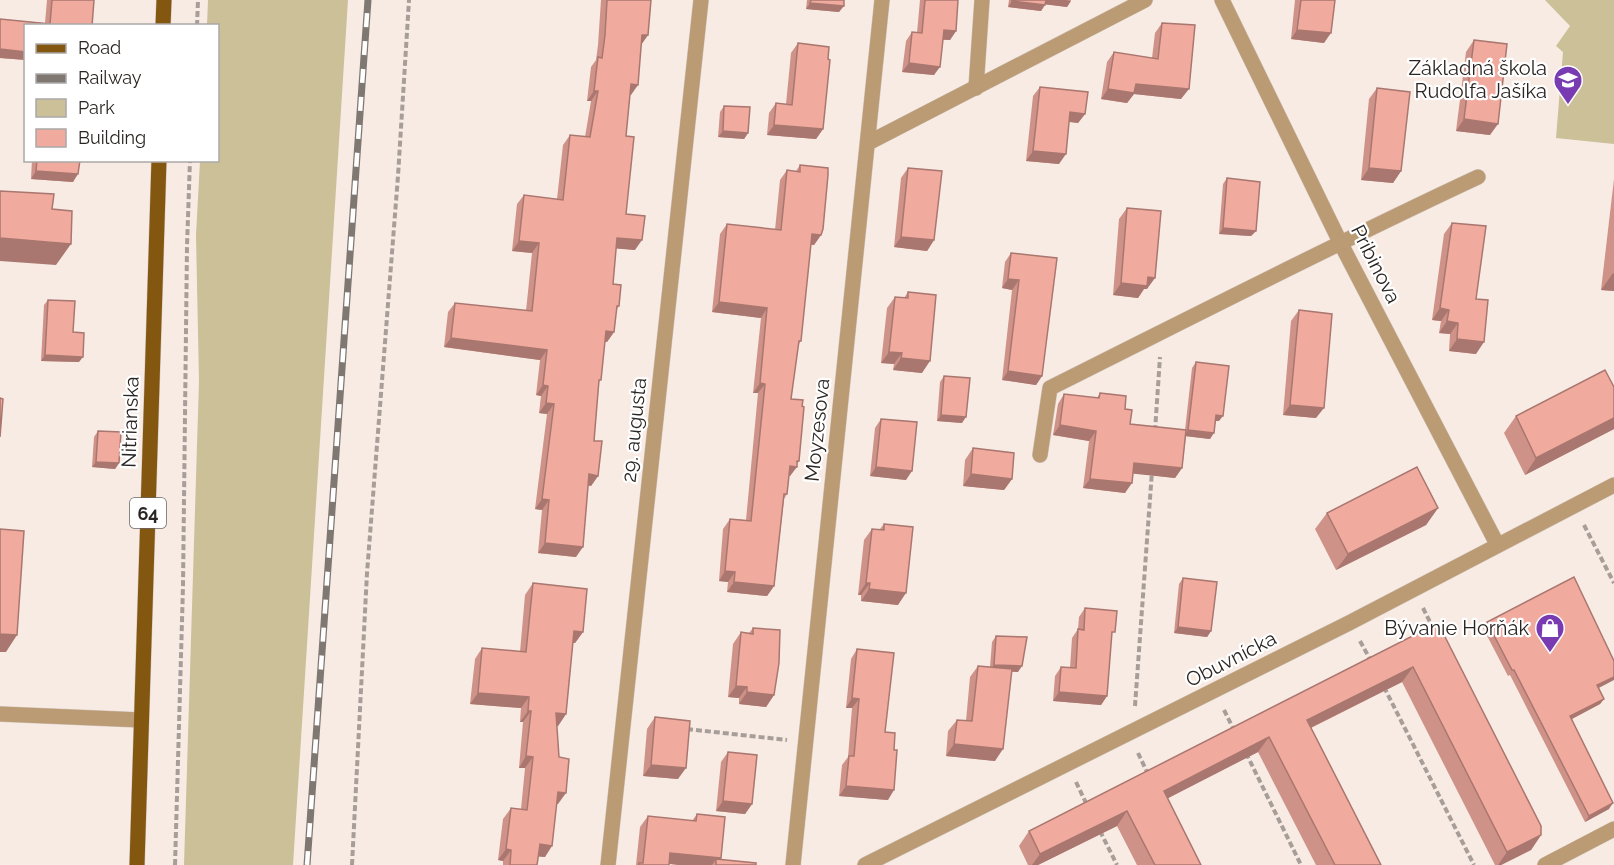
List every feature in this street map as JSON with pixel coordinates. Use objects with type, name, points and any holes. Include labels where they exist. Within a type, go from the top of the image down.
[{"type":"main road","points":[[163,24],[164,0]]},
{"type":"main road","name":"Nitrianska","points":[[137,865],[159,162]]},
{"type":"street","name":"29. augusta","points":[[608,865],[701,0]]},
{"type":"street","name":"Moyzesova","points":[[793,865],[882,0]]},
{"type":"street","points":[[976,88],[982,0]]},
{"type":"street","points":[[868,142],[1145,0]]},
{"type":"street","name":"Pribinova","points":[[1222,0],[1341,244],[1497,544]]},
{"type":"street","points":[[1040,455],[1050,388],[1341,244],[1416,204],[1478,177]]},
{"type":"street","name":"Obuvnícka","points":[[865,865],[1349,623],[1614,485]]},
{"type":"street","points":[[0,714],[141,720]]},
{"type":"street","points":[[1548,863],[1614,829]]},
{"type":"street","points":[[1548,863],[1571,865]]},
{"type":"path","points":[[197,24],[198,0]]},
{"type":"path","points":[[352,865],[367,573],[398,176],[409,0]]},
{"type":"path","points":[[175,865],[183,586],[190,162]]},
{"type":"path","points":[[1154,440],[1161,333]]},
{"type":"path","points":[[1134,714],[1152,464]]},
{"type":"path","points":[[1581,519],[1614,583]]},
{"type":"path","points":[[1420,601],[1436,632]]},
{"type":"path","points":[[1349,623],[1373,666]]},
{"type":"path","points":[[1384,687],[1474,865]]},
{"type":"path","points":[[1215,690],[1237,736]]},
{"type":"path","points":[[682,729],[787,740]]},
{"type":"path","points":[[1128,734],[1151,779]]},
{"type":"path","points":[[1243,747],[1301,865]]},
{"type":"path","points":[[1074,777],[1088,806]]},
{"type":"path","points":[[1098,826],[1117,865]]},
{"type":"green space","points":[[208,0],[348,0],[293,865],[184,865],[199,381],[196,235],[200,162],[219,162],[219,24],[207,24]]},
{"type":"green space","points":[[1545,0],[1614,0],[1614,144],[1556,138],[1563,52],[1556,46],[1570,26]]},
{"type":"building","points":[[52,0],[94,0],[92,24],[50,24]]},
{"type":"building","points":[[607,0],[651,0],[648,35],[642,35],[638,85],[631,84],[626,136],[634,137],[626,214],[645,216],[642,240],[617,238],[613,284],[621,285],[619,306],[617,306],[614,332],[606,331],[594,441],[602,441],[598,476],[589,474],[583,547],[545,543],[549,500],[542,499],[554,404],[546,403],[548,386],[543,385],[547,350],[451,338],[455,303],[532,311],[539,243],[519,241],[524,195],[563,200],[570,135],[590,137],[598,91],[594,91],[598,57],[602,58],[605,35]]},
{"type":"building","points":[[811,0],[844,0],[844,6],[810,3]]},
{"type":"building","points":[[925,0],[958,0],[956,31],[944,30],[940,67],[909,63],[912,32],[922,33]]},
{"type":"building","points":[[1012,0],[1046,0],[1045,5]]},
{"type":"building","points":[[1301,0],[1335,0],[1331,33],[1297,30]]},
{"type":"building","points":[[0,19],[50,24],[24,24],[24,52],[0,49]]},
{"type":"building","points":[[1162,23],[1195,25],[1189,89],[1136,84],[1134,93],[1108,89],[1114,52],[1158,59]]},
{"type":"building","points":[[1474,40],[1507,44],[1498,124],[1464,119]]},
{"type":"building","points":[[798,43],[829,47],[828,59],[830,60],[823,129],[774,125],[776,103],[792,105]]},
{"type":"building","points":[[1040,87],[1088,92],[1085,114],[1070,112],[1066,154],[1033,151]]},
{"type":"building","points":[[1377,88],[1410,92],[1401,171],[1369,168]]},
{"type":"building","points":[[724,106],[750,107],[748,133],[723,131]]},
{"type":"building","points":[[37,162],[80,162],[78,174],[36,171]]},
{"type":"building","points":[[800,165],[828,168],[828,175],[823,229],[821,235],[812,234],[801,341],[799,341],[791,399],[803,400],[802,406],[804,407],[799,461],[797,461],[797,467],[790,466],[787,494],[784,494],[774,586],[734,582],[735,572],[725,571],[730,519],[751,521],[765,384],[760,383],[767,308],[719,302],[727,224],[781,230],[787,170],[800,172]]},
{"type":"building","points":[[908,168],[942,171],[934,240],[901,237]]},
{"type":"building","points":[[1227,178],[1260,182],[1256,231],[1223,228]]},
{"type":"building","points":[[0,191],[54,194],[52,209],[72,211],[71,244],[0,238]]},
{"type":"building","points":[[1127,208],[1161,211],[1155,278],[1148,277],[1147,286],[1121,283]]},
{"type":"building","points":[[1452,223],[1486,226],[1476,299],[1488,300],[1484,342],[1457,339],[1458,323],[1447,321],[1449,310],[1440,308]]},
{"type":"building","points":[[1011,253],[1057,258],[1042,376],[1008,371],[1019,280],[1008,279]]},
{"type":"building","points":[[908,292],[936,295],[930,361],[901,358],[902,353],[889,352],[895,297],[908,298]]},
{"type":"building","points":[[48,300],[75,301],[73,332],[84,333],[83,357],[45,355]]},
{"type":"building","points":[[1299,310],[1332,314],[1324,408],[1290,405]]},
{"type":"building","points":[[1196,362],[1229,366],[1223,416],[1216,415],[1214,433],[1188,430]]},
{"type":"building","points":[[1605,370],[1614,387],[1614,418],[1536,458],[1516,416]]},
{"type":"building","points":[[944,376],[970,378],[966,417],[941,415]]},
{"type":"building","points":[[1100,393],[1126,396],[1125,409],[1132,410],[1130,424],[1186,430],[1182,468],[1134,463],[1132,483],[1090,479],[1096,431],[1060,425],[1064,394],[1099,398]]},
{"type":"building","points":[[0,398],[3,399],[0,437]]},
{"type":"building","points":[[881,419],[917,422],[912,471],[876,467]]},
{"type":"building","points":[[98,431],[121,432],[119,463],[96,462]]},
{"type":"building","points":[[973,448],[1014,453],[1012,479],[971,474]]},
{"type":"building","points":[[1417,467],[1438,508],[1348,554],[1327,513]]},
{"type":"building","points":[[884,524],[913,527],[906,593],[869,589],[870,583],[866,583],[872,529],[884,530]]},
{"type":"building","points":[[0,529],[24,531],[17,635],[0,634]]},
{"type":"building","name":"Bývanie Horňák","points":[[1574,577],[1614,661],[1614,677],[1597,685],[1604,699],[1570,716],[1613,803],[1589,816],[1487,622]]},
{"type":"building","points":[[1183,578],[1217,582],[1211,631],[1178,627]]},
{"type":"building","points":[[533,583],[587,589],[583,632],[574,631],[566,714],[556,713],[559,757],[569,759],[566,793],[558,792],[552,846],[540,844],[537,865],[510,865],[511,850],[506,849],[511,808],[527,810],[533,757],[526,756],[531,711],[528,711],[529,697],[478,693],[482,648],[526,652]]},
{"type":"building","points":[[1085,608],[1117,611],[1115,632],[1112,632],[1107,696],[1059,692],[1061,667],[1076,668],[1078,629],[1084,630]]},
{"type":"building","points":[[1438,623],[1541,826],[1541,835],[1507,852],[1413,667],[1307,720],[1381,865],[1335,865],[1269,737],[1164,791],[1201,865],[1155,865],[1127,811],[1040,854],[1029,831]]},
{"type":"building","points":[[753,628],[780,630],[779,663],[774,695],[747,692],[747,687],[736,686],[741,632],[753,634]]},
{"type":"building","points":[[996,636],[1027,637],[1022,666],[994,665]]},
{"type":"building","points":[[857,649],[894,653],[885,732],[895,733],[894,750],[897,750],[894,790],[846,786],[849,756],[854,756],[859,699],[852,698]]},
{"type":"building","points":[[978,666],[1012,669],[1003,749],[954,744],[957,720],[972,721]]},
{"type":"building","points":[[655,717],[690,721],[686,768],[651,765]]},
{"type":"building","points":[[728,752],[757,755],[752,804],[723,801]]},
{"type":"building","points":[[697,814],[725,817],[721,858],[670,853],[669,865],[639,865],[643,863],[648,816],[696,821]]},
{"type":"building","points":[[716,859],[756,863],[756,865],[716,865]]},
{"type":"railway","points":[[307,865],[368,0]]},
{"type":"place","name":"Základná škola Rudolfa Jašíka","points":[[1568,106]]},
{"type":"place","name":"Bývanie Horňák","points":[[1550,654]]}]
